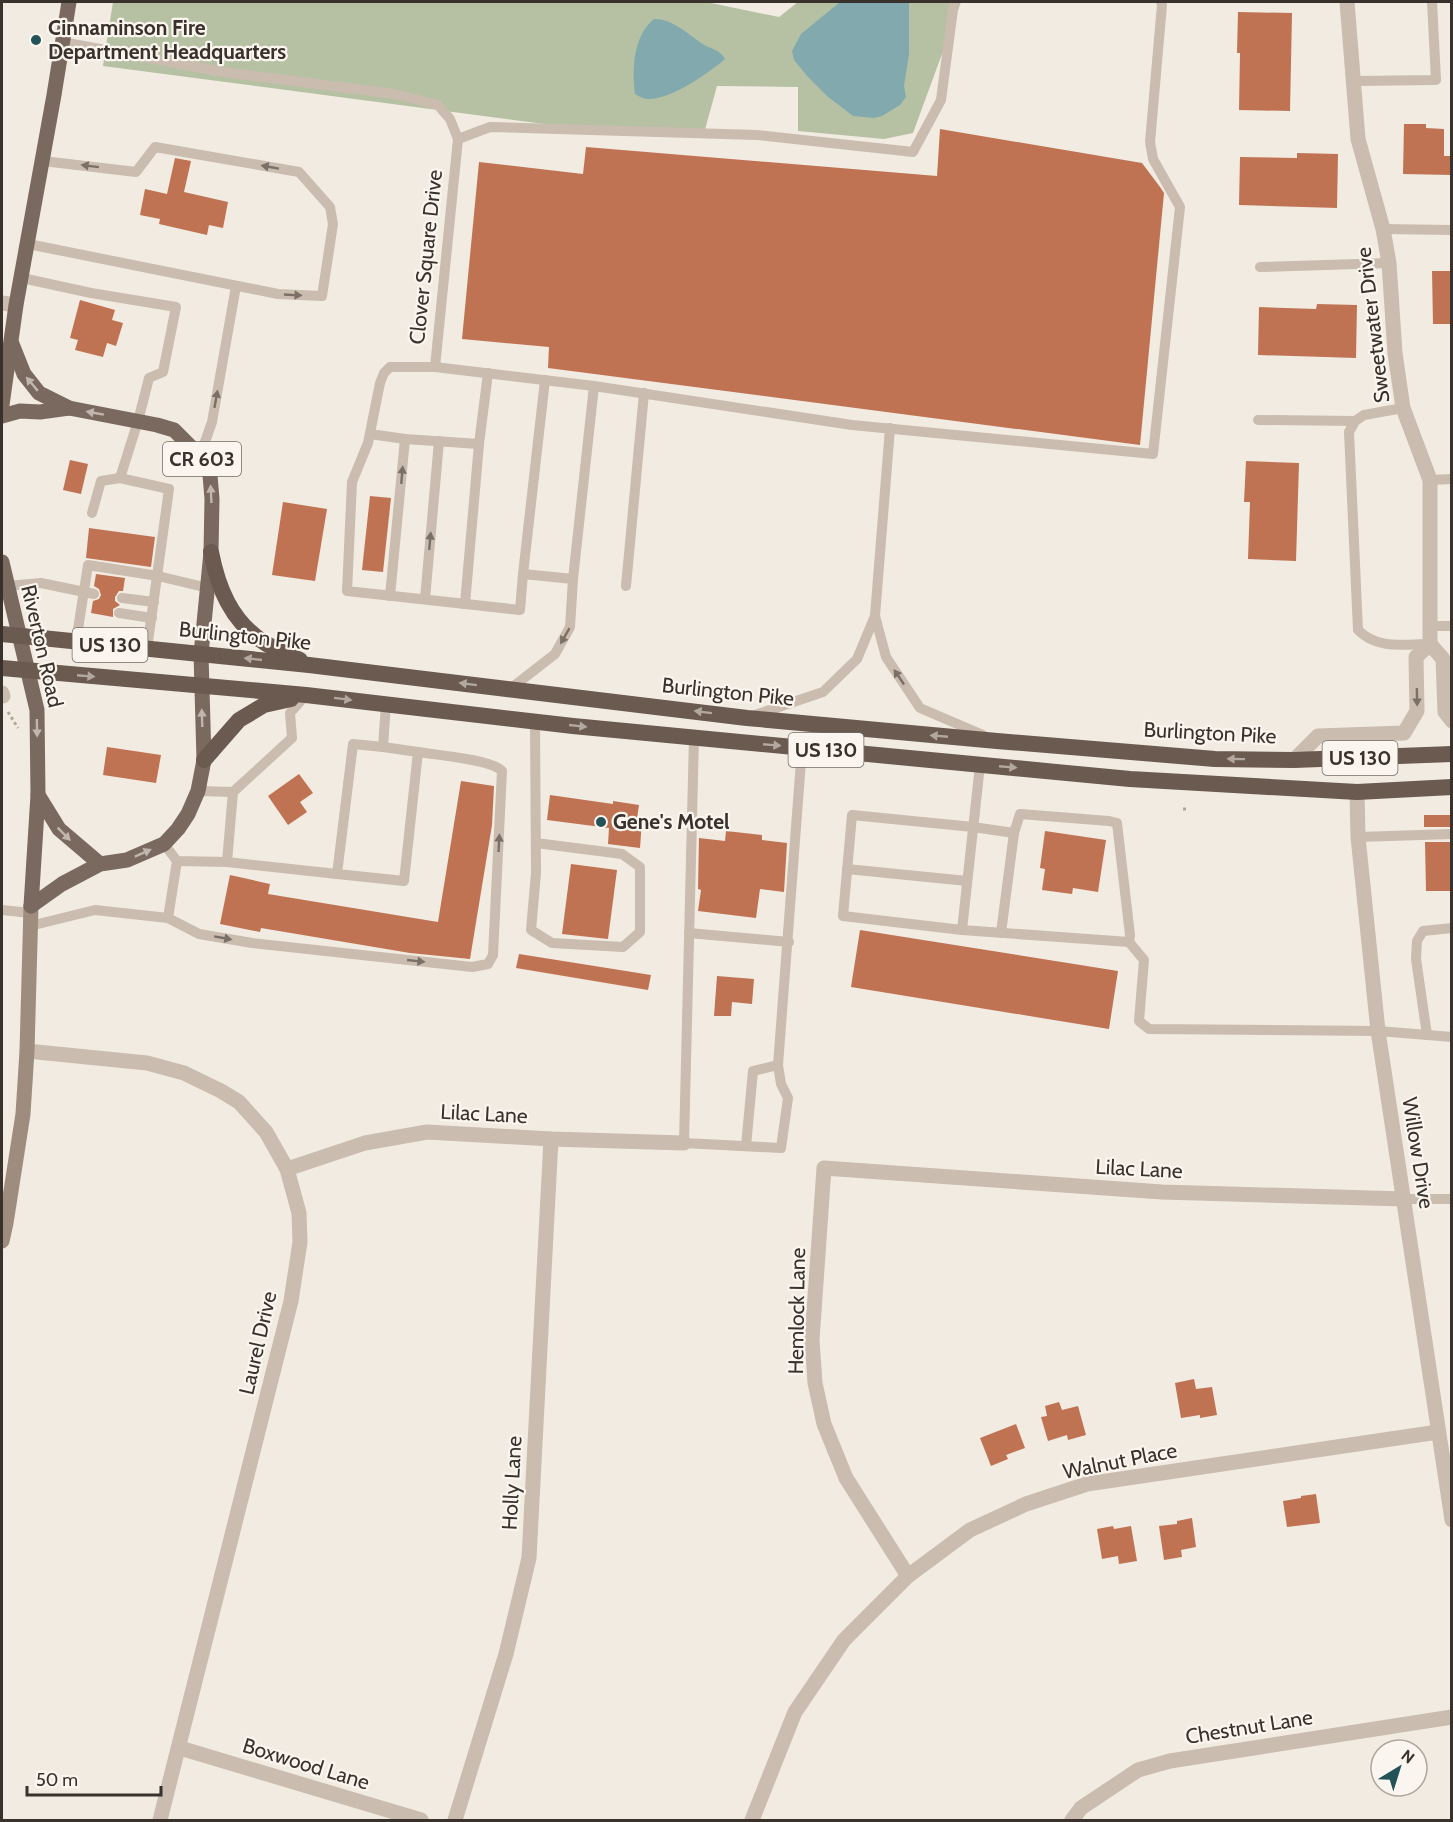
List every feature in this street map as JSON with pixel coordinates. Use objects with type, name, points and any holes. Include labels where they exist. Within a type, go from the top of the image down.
[{"type":"highway","points":[[211,552],[216,579],[241,623],[262,641],[309,665]]},
{"type":"highway","name":"Burlington Pike","points":[[10,635],[309,665],[747,718],[1215,759],[1294,760],[1452,754]]},
{"type":"highway","name":"US 130","points":[[2,668],[306,695],[535,722],[1130,779],[1357,792],[1452,788]]},
{"type":"highway","points":[[204,760],[238,720],[264,705],[306,695]]},
{"type":"main road","name":"CR 603","points":[[2,405],[12,344],[9,304],[22,278],[69,2]]},
{"type":"main road","name":"CR 603","points":[[12,344],[24,374],[39,393],[69,408],[174,430],[201,456],[210,475],[212,498],[211,552],[201,654],[204,760],[198,791],[188,814],[164,844],[127,860],[100,864],[62,884],[30,915]]},
{"type":"main road","points":[[2,416],[20,411],[40,412],[69,408]]},
{"type":"main road","name":"Riverton Road","points":[[2,562],[7,586],[10,635],[28,671],[37,710],[38,795],[30,915],[23,1114],[2,1241]]},
{"type":"main road","points":[[38,795],[59,829],[100,864]]},
{"type":"street","name":"Sweetwater Drive","points":[[1294,760],[1318,736],[1404,734],[1418,711],[1416,657],[1430,644],[1430,480],[1403,408],[1395,353],[1389,263],[1383,229],[1358,139],[1347,2]]},
{"type":"street","points":[[1430,644],[1443,658],[1445,712],[1452,721]]},
{"type":"street","name":"Willow Drive","points":[[1357,792],[1358,837],[1378,1031],[1452,1520]]},
{"type":"street","name":"Laurel Drive","points":[[27,1051],[147,1063],[194,1078],[221,1090],[239,1102],[266,1132],[287,1169],[299,1214],[300,1242],[291,1301],[160,1821]]},
{"type":"street","name":"Lilac Lane","points":[[287,1169],[365,1143],[427,1132],[684,1143]]},
{"type":"street","name":"Holly Lane","points":[[455,1821],[506,1654],[529,1558],[551,1139]]},
{"type":"street","name":"Lilac Lane","points":[[824,1168],[1162,1192],[1404,1199]]},
{"type":"street","name":"Hemlock Lane","points":[[824,1168],[812,1340],[815,1383],[824,1424],[846,1478],[908,1576]]},
{"type":"street","name":"Walnut Place","points":[[752,1821],[795,1712],[843,1640],[908,1576],[970,1530],[1026,1504],[1087,1484],[1438,1432]]},
{"type":"street","name":"Chestnut Lane","points":[[1072,1821],[1081,1808],[1138,1770],[1170,1761],[1452,1717]]},
{"type":"street","name":"Boxwood Lane","points":[[180,1748],[421,1821]]},
{"type":"lane","points":[[62,42],[224,72],[395,94],[438,105],[450,119],[458,139],[489,127],[745,134],[913,152],[941,100],[954,2]]},
{"type":"lane","name":"Clover Square Drive","points":[[458,139],[435,367],[594,386],[852,424],[1153,454],[1180,207],[1153,159],[1150,142],[1161,2]]},
{"type":"lane","points":[[1354,81],[1436,80],[1432,2]]},
{"type":"lane","points":[[28,244],[278,294],[322,296],[333,224],[330,207],[299,172],[155,147],[136,172],[43,160]]},
{"type":"lane","points":[[1383,229],[1452,230]]},
{"type":"lane","points":[[1260,267],[1389,263]]},
{"type":"lane","points":[[22,278],[91,293],[176,307],[163,372],[149,378],[120,478]]},
{"type":"lane","points":[[201,456],[212,422],[236,286]]},
{"type":"lane","points":[[435,367],[390,367],[384,373],[380,383],[368,442],[352,482],[347,591],[520,610],[545,380]]},
{"type":"lane","points":[[465,604],[479,444],[488,373]]},
{"type":"lane","points":[[510,689],[555,654],[570,627],[594,386]]},
{"type":"lane","points":[[626,586],[644,393]]},
{"type":"lane","points":[[1403,408],[1364,415],[1355,421],[1349,432],[1358,630],[1366,638],[1380,644],[1430,644]]},
{"type":"lane","points":[[1258,420],[1355,421]]},
{"type":"lane","points":[[747,718],[823,692],[857,659],[875,616],[890,428]]},
{"type":"lane","points":[[370,434],[479,444]]},
{"type":"lane","points":[[390,596],[405,439]]},
{"type":"lane","points":[[425,599],[439,441]]},
{"type":"lane","points":[[92,513],[101,481],[120,478],[169,489],[147,649]]},
{"type":"lane","points":[[1430,480],[1452,479]]},
{"type":"lane","points":[[76,642],[89,593],[88,565],[158,576],[208,588]]},
{"type":"lane","points":[[524,574],[573,579]]},
{"type":"lane","points":[[7,586],[41,583],[89,593]]},
{"type":"lane","points":[[122,598],[154,602]]},
{"type":"lane","points":[[119,613],[152,618]]},
{"type":"lane","points":[[875,616],[886,657],[920,708],[997,741]]},
{"type":"lane","points":[[1431,626],[1452,626]]},
{"type":"lane","points":[[198,791],[232,792],[292,738],[290,712],[306,695]]},
{"type":"lane","points":[[383,747],[386,704]]},
{"type":"lane","points":[[535,722],[536,873],[531,930],[552,943],[623,947],[640,932],[640,867],[621,854],[536,843]]},
{"type":"lane","points":[[694,737],[684,1143],[781,1148],[788,1098],[780,1084],[778,1065],[802,748]]},
{"type":"lane","points":[[2,910],[30,915],[95,910],[168,918],[199,934],[252,943],[471,967],[488,964],[493,955],[502,771],[499,767],[487,763],[353,744],[337,874]]},
{"type":"lane","points":[[177,861],[227,862],[404,881],[418,752]]},
{"type":"lane","points":[[962,930],[980,765]]},
{"type":"lane","points":[[227,862],[232,792]]},
{"type":"lane","points":[[1001,933],[1014,832],[1020,814],[1117,823],[1129,942]]},
{"type":"lane","points":[[1014,832],[852,815],[843,916],[962,930],[1129,942],[1144,960],[1139,1021],[1149,1029],[1378,1031],[1452,1037]]},
{"type":"lane","points":[[1358,837],[1452,834]]},
{"type":"lane","points":[[164,844],[177,861],[168,918]]},
{"type":"lane","points":[[847,869],[968,880]]},
{"type":"lane","points":[[1427,1035],[1416,959],[1417,941],[1423,931],[1452,928]]},
{"type":"lane","points":[[689,933],[789,942]]},
{"type":"lane","points":[[746,1146],[753,1071],[778,1065]]},
{"type":"lane","name":"Lilac Lane","points":[[1404,1199],[1452,1199]]},
{"type":"green space","points":[[113,2],[706,2],[779,17],[798,2],[961,2],[913,133],[884,139],[798,131],[798,87],[717,86],[704,133],[605,132],[103,66]]},
{"type":"water","points":[[840,2],[909,2],[909,54],[904,86],[906,97],[900,105],[882,116],[874,118],[853,116],[827,96],[794,60],[792,51],[801,34]]},
{"type":"water","points":[[654,19],[667,21],[679,27],[701,43],[718,51],[725,59],[699,78],[667,95],[648,99],[635,94],[634,64],[638,44],[647,26]]},
{"type":"building","points":[[1238,12],[1292,13],[1290,111],[1239,110]]},
{"type":"building","points":[[1404,124],[1426,124],[1426,128],[1444,129],[1444,156],[1452,156],[1452,175],[1403,174]]},
{"type":"building","points":[[940,129],[1142,163],[1164,193],[1140,445],[548,368],[549,347],[462,339],[479,162],[583,174],[586,147],[937,176]]},
{"type":"building","points":[[1297,153],[1338,154],[1337,208],[1239,205],[1240,157],[1297,158]]},
{"type":"building","points":[[175,158],[191,161],[184,192],[228,202],[223,228],[209,225],[207,235],[159,224],[160,219],[140,215],[145,189],[167,194]]},
{"type":"building","points":[[1432,271],[1452,271],[1452,324],[1433,324]]},
{"type":"building","points":[[80,300],[115,310],[112,320],[123,323],[116,346],[107,343],[103,357],[75,350],[78,340],[70,338]]},
{"type":"building","points":[[1317,304],[1357,305],[1356,358],[1258,355],[1259,307],[1316,309]]},
{"type":"building","points":[[70,460],[88,464],[81,494],[63,490]]},
{"type":"building","points":[[1246,461],[1299,463],[1296,561],[1248,559],[1250,502],[1244,502]]},
{"type":"building","points":[[370,496],[391,498],[383,572],[362,570]]},
{"type":"building","points":[[283,502],[327,509],[315,581],[272,575]]},
{"type":"building","points":[[89,528],[155,537],[151,567],[86,558]]},
{"type":"building","points":[[96,574],[125,578],[123,591],[119,591],[115,597],[115,601],[120,605],[113,609],[113,617],[91,613],[93,601],[99,599],[101,595],[99,589],[94,586]]},
{"type":"building","points":[[107,747],[161,755],[156,783],[103,775]]},
{"type":"building","points":[[299,774],[313,793],[300,802],[307,812],[288,825],[268,796]]},
{"type":"building","points":[[461,781],[494,786],[492,825],[470,959],[410,953],[261,928],[260,932],[220,924],[230,875],[270,884],[268,894],[438,922]]},
{"type":"building","name":"Gene's Motel","points":[[550,795],[613,804],[613,801],[639,805],[637,819],[642,820],[640,848],[608,844],[609,828],[547,820]]},
{"type":"building","points":[[1424,815],[1452,815],[1452,827],[1424,827]]},
{"type":"building","points":[[726,831],[762,835],[762,840],[787,843],[784,892],[760,889],[756,918],[698,911],[701,890],[698,889],[699,838],[725,841]]},
{"type":"building","points":[[1045,831],[1106,840],[1098,892],[1073,888],[1072,894],[1042,890],[1045,869],[1040,868]]},
{"type":"building","points":[[1425,842],[1452,842],[1452,891],[1426,891]]},
{"type":"building","points":[[571,864],[617,870],[608,939],[562,934]]},
{"type":"building","points":[[860,930],[1118,971],[1109,1029],[851,987]]},
{"type":"building","points":[[519,954],[651,975],[648,990],[516,968]]},
{"type":"building","points":[[717,976],[754,979],[752,1004],[732,1002],[731,1016],[714,1016]]},
{"type":"building","points":[[1194,1379],[1196,1389],[1212,1387],[1217,1415],[1181,1418],[1175,1383]]},
{"type":"building","points":[[1059,1402],[1062,1410],[1078,1406],[1086,1435],[1068,1440],[1067,1435],[1048,1441],[1041,1417],[1047,1416],[1045,1406]]},
{"type":"building","points":[[1016,1424],[1025,1448],[1006,1455],[1008,1459],[991,1466],[980,1438]]},
{"type":"building","points":[[1316,1494],[1320,1523],[1287,1527],[1283,1501]]},
{"type":"building","points":[[1192,1518],[1196,1547],[1181,1550],[1182,1557],[1164,1560],[1159,1526],[1177,1524],[1177,1521]]},
{"type":"building","points":[[1113,1526],[1114,1529],[1131,1526],[1137,1561],[1119,1564],[1118,1556],[1102,1559],[1097,1529]]},
{"type":"place","name":"Cinnaminson Fire Department Headquarters","points":[[36,40]]},
{"type":"place","name":"Gene's Motel","points":[[601,822]]}]
